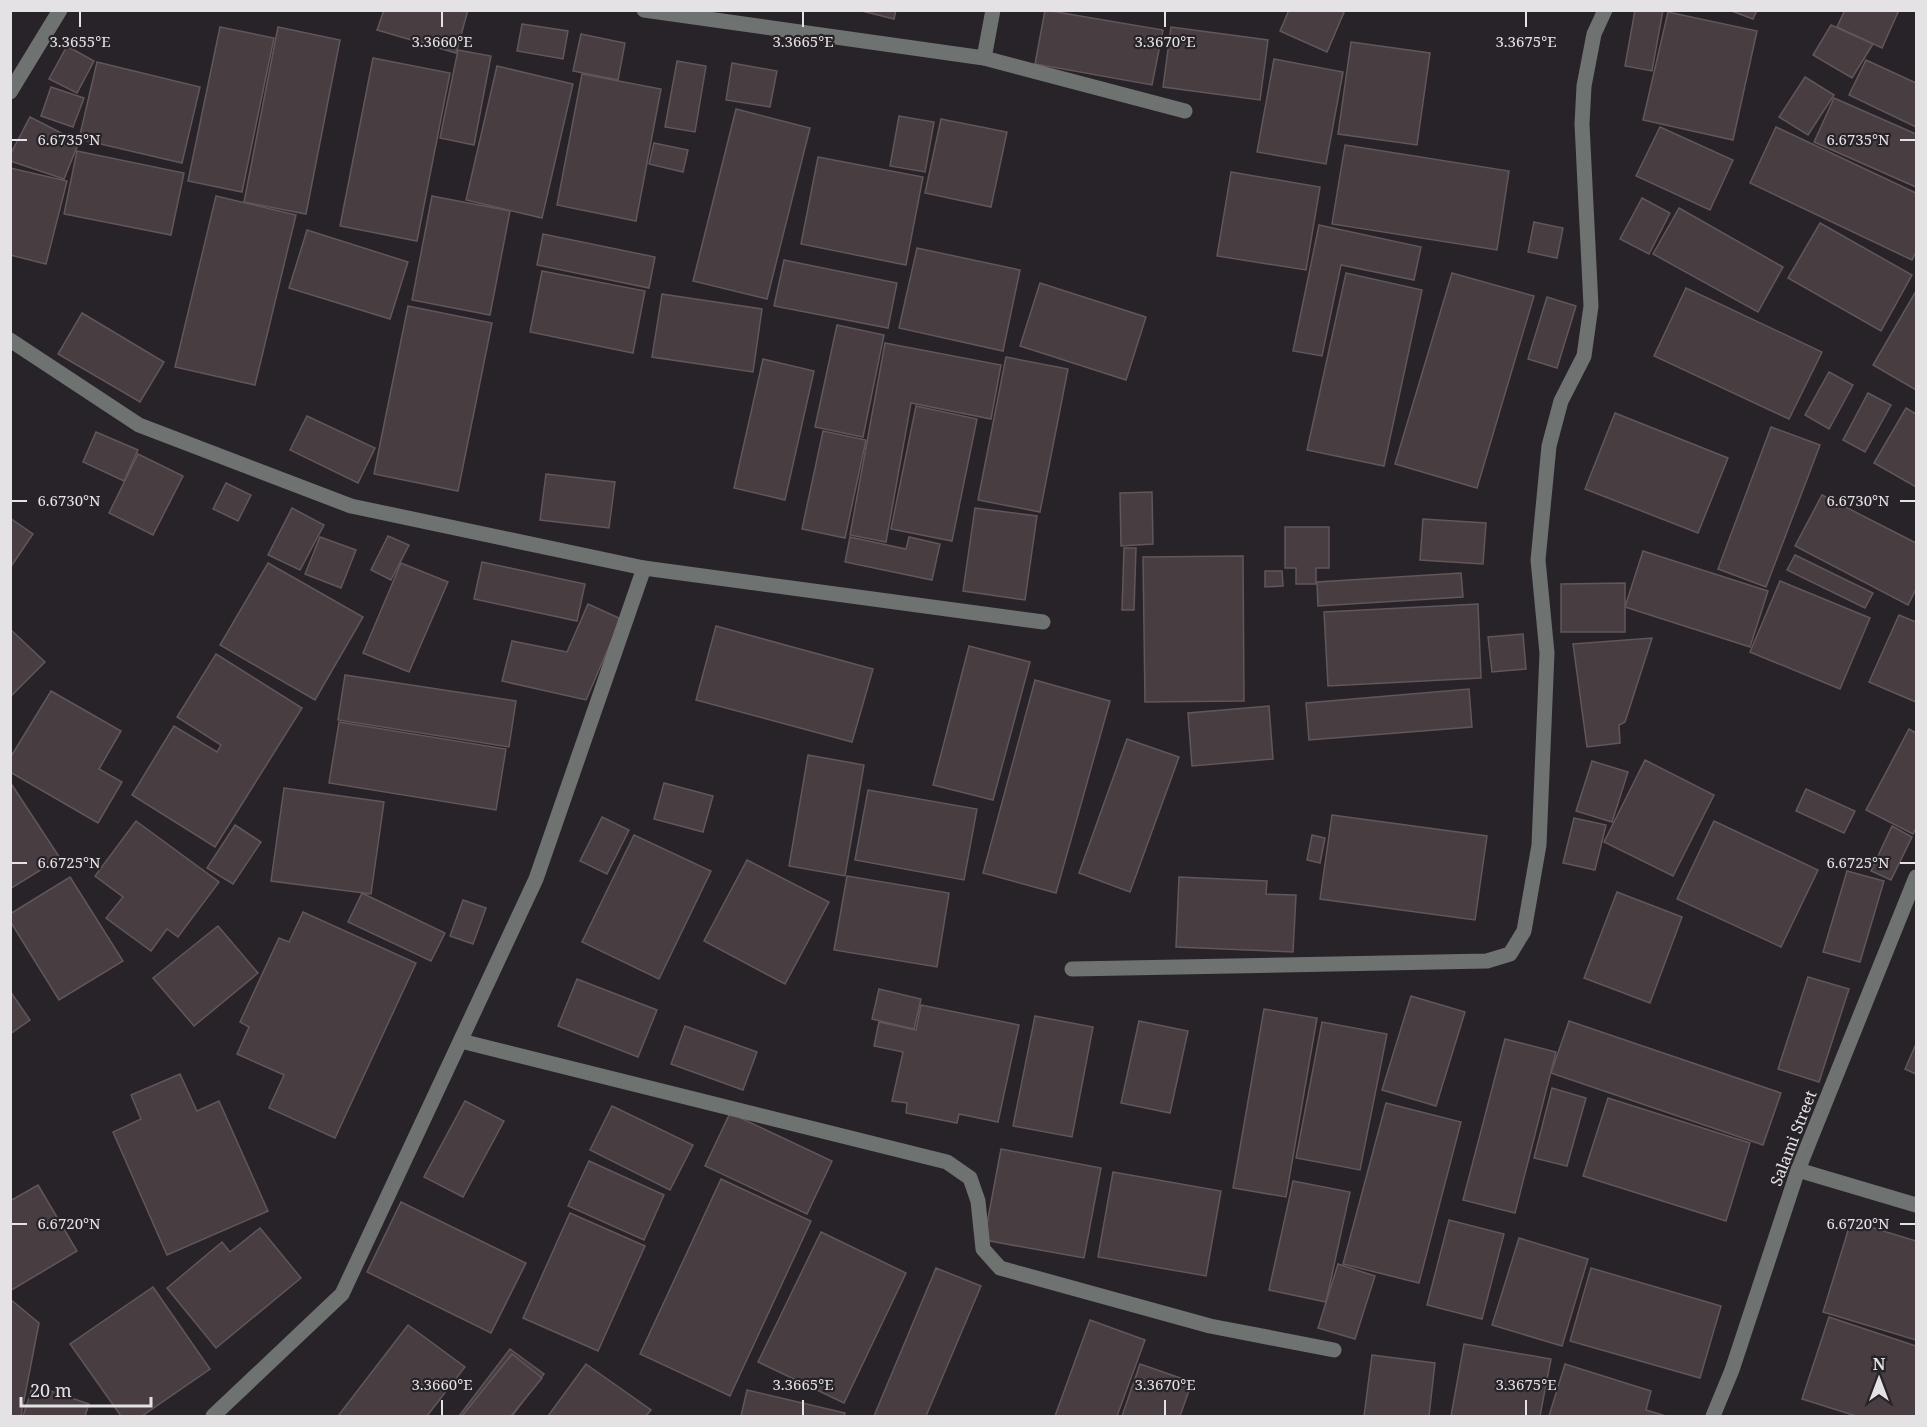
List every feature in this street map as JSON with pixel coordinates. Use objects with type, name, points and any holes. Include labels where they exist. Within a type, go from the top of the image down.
[{"type":"street","points":[[10,92],[60,10]]},
{"type":"street","points":[[644,10],[984,58],[1185,111]]},
{"type":"street","points":[[984,58],[993,10]]},
{"type":"street","points":[[1072,969],[1486,961],[1510,954],[1524,931],[1539,845],[1546,676],[1538,560],[1549,446],[1561,400],[1584,356],[1591,306],[1582,124],[1584,86],[1594,34],[1605,10]]},
{"type":"street","points":[[10,340],[139,425],[351,506],[644,568],[1043,622]]},
{"type":"street","points":[[213,1416],[342,1294],[536,879],[644,568]]},
{"type":"street","name":"Salami Street","points":[[1713,1416],[1732,1370],[1798,1170],[1917,877]]},
{"type":"street","points":[[461,1041],[947,1162],[970,1178],[978,1201],[983,1250],[1000,1268],[1210,1326],[1334,1350]]},
{"type":"street","points":[[1798,1170],[1917,1205]]},
{"type":"building","points":[[384,10],[468,10],[456,53],[377,30]]},
{"type":"building","points":[[858,10],[896,10],[894,19]]},
{"type":"building","points":[[1045,10],[1163,30],[1152,85],[1035,64]]},
{"type":"building","points":[[1289,10],[1345,10],[1327,52],[1280,31]]},
{"type":"building","points":[[1635,10],[1663,10],[1652,71],[1625,66]]},
{"type":"building","points":[[1729,10],[1757,10],[1753,19]]},
{"type":"building","points":[[1845,10],[1899,10],[1882,48],[1837,27]]},
{"type":"building","points":[[1668,12],[1757,31],[1733,140],[1643,120]]},
{"type":"building","points":[[522,24],[568,31],[563,59],[517,51]]},
{"type":"building","points":[[1831,25],[1873,44],[1852,78],[1813,55]]},
{"type":"building","points":[[220,27],[274,38],[242,192],[188,181]]},
{"type":"building","points":[[278,27],[340,40],[306,214],[244,202]]},
{"type":"building","points":[[1171,27],[1268,40],[1260,100],[1163,87]]},
{"type":"building","points":[[581,34],[625,43],[618,80],[573,71]]},
{"type":"building","points":[[1351,42],[1430,53],[1417,145],[1338,134]]},
{"type":"building","points":[[67,46],[94,61],[77,93],[49,79]]},
{"type":"building","points":[[458,50],[491,56],[474,145],[440,138]]},
{"type":"building","points":[[373,58],[450,73],[417,241],[340,226]]},
{"type":"building","points":[[1274,59],[1343,72],[1326,164],[1257,152]]},
{"type":"building","points":[[1866,60],[1916,83],[1916,127],[1849,95]]},
{"type":"building","points":[[677,61],[706,66],[695,132],[665,127]]},
{"type":"building","points":[[97,62],[200,87],[182,163],[79,139]]},
{"type":"building","points":[[732,63],[777,71],[770,107],[726,100]]},
{"type":"building","points":[[497,66],[573,84],[542,218],[466,200]]},
{"type":"building","points":[[582,74],[661,89],[636,221],[557,205]]},
{"type":"building","points":[[1805,77],[1834,95],[1808,135],[1779,117]]},
{"type":"building","points":[[51,87],[84,98],[73,127],[41,116]]},
{"type":"building","points":[[1834,98],[1916,134],[1916,187],[1814,142]]},
{"type":"building","points":[[736,109],[810,128],[767,299],[693,281]]},
{"type":"building","points":[[899,116],[934,122],[925,172],[890,166]]},
{"type":"building","points":[[30,117],[79,142],[64,179],[10,161],[10,155]]},
{"type":"building","points":[[941,119],[1007,132],[991,207],[925,193]]},
{"type":"building","points":[[1660,127],[1733,160],[1710,210],[1636,176]]},
{"type":"building","points":[[1776,127],[1916,193],[1916,252],[1912,260],[1750,183]]},
{"type":"building","points":[[654,143],[688,150],[683,172],[649,164]]},
{"type":"building","points":[[1345,145],[1509,171],[1497,250],[1332,224]]},
{"type":"building","points":[[77,151],[184,173],[171,235],[64,214]]},
{"type":"building","points":[[818,157],[923,177],[906,265],[801,244]]},
{"type":"building","points":[[10,168],[67,181],[46,264],[10,255]]},
{"type":"building","points":[[1231,172],[1320,187],[1306,270],[1217,256]]},
{"type":"building","points":[[216,196],[296,215],[255,385],[175,367]]},
{"type":"building","points":[[432,196],[510,211],[490,315],[412,300]]},
{"type":"building","points":[[1642,198],[1670,213],[1649,254],[1620,239]]},
{"type":"building","points":[[1679,208],[1783,267],[1758,312],[1653,254]]},
{"type":"building","points":[[1534,222],[1563,228],[1557,258],[1528,252]]},
{"type":"building","points":[[1820,223],[1912,275],[1881,331],[1788,278]]},
{"type":"building","points":[[1319,225],[1421,247],[1414,280],[1341,265],[1322,356],[1293,351]]},
{"type":"building","points":[[307,230],[408,262],[390,319],[289,288]]},
{"type":"building","points":[[543,234],[655,257],[649,288],[537,265]]},
{"type":"building","points":[[917,248],[1020,270],[1003,351],[899,328]]},
{"type":"building","points":[[784,260],[897,283],[888,328],[774,306]]},
{"type":"building","points":[[542,271],[645,291],[633,353],[530,332]]},
{"type":"building","points":[[1346,273],[1422,290],[1384,466],[1307,450]]},
{"type":"building","points":[[1452,273],[1534,296],[1477,488],[1395,464]]},
{"type":"building","points":[[1040,283],[1146,317],[1126,380],[1020,346]]},
{"type":"building","points":[[1686,288],[1822,352],[1789,419],[1654,356]]},
{"type":"building","points":[[1916,291],[1916,390],[1873,365]]},
{"type":"building","points":[[662,294],[762,309],[753,372],[652,357]]},
{"type":"building","points":[[1547,297],[1576,306],[1557,368],[1528,359]]},
{"type":"building","points":[[408,306],[492,323],[458,491],[374,474]]},
{"type":"building","points":[[82,313],[164,362],[140,402],[58,354]]},
{"type":"building","points":[[837,325],[884,335],[863,437],[815,427]]},
{"type":"building","points":[[885,343],[1001,365],[991,419],[911,403],[886,542],[850,535]]},
{"type":"building","points":[[1006,357],[1068,369],[1040,512],[978,500]]},
{"type":"building","points":[[763,359],[814,371],[785,500],[734,488]]},
{"type":"building","points":[[1829,372],[1853,385],[1829,429],[1805,415]]},
{"type":"building","points":[[1868,393],[1891,405],[1865,452],[1843,440]]},
{"type":"building","points":[[916,406],[977,419],[952,541],[891,529]]},
{"type":"building","points":[[1906,408],[1916,414],[1916,487],[1874,463]]},
{"type":"building","points":[[1615,413],[1728,458],[1698,533],[1585,489]]},
{"type":"building","points":[[307,416],[375,448],[358,483],[290,450]]},
{"type":"building","points":[[1771,427],[1820,445],[1766,587],[1718,569]]},
{"type":"building","points":[[823,431],[866,440],[845,538],[802,529]]},
{"type":"building","points":[[96,432],[138,450],[124,481],[83,462]]},
{"type":"building","points":[[138,454],[183,476],[153,535],[109,513]]},
{"type":"building","points":[[546,474],[615,482],[609,528],[540,520]]},
{"type":"building","points":[[226,483],[251,495],[238,521],[213,509]]},
{"type":"building","points":[[1152,492],[1153,544],[1121,546],[1120,493]]},
{"type":"building","points":[[1822,495],[1916,543],[1916,589],[1908,605],[1795,546]]},
{"type":"building","points":[[292,508],[324,525],[300,570],[268,555]]},
{"type":"building","points":[[975,508],[1037,516],[1025,600],[963,591]]},
{"type":"building","points":[[10,518],[33,534],[12,565],[10,563]]},
{"type":"building","points":[[1423,519],[1486,523],[1483,564],[1420,560]]},
{"type":"building","points":[[1285,527],[1329,527],[1329,568],[1316,568],[1316,584],[1296,584],[1296,568],[1285,568]]},
{"type":"building","points":[[388,536],[409,545],[391,580],[371,570]]},
{"type":"building","points":[[320,537],[356,550],[341,588],[305,574]]},
{"type":"building","points":[[850,537],[906,549],[909,537],[940,544],[932,580],[845,562]]},
{"type":"building","points":[[1124,548],[1136,548],[1134,610],[1122,610]]},
{"type":"building","points":[[1643,551],[1768,591],[1750,647],[1625,607]]},
{"type":"building","points":[[1795,555],[1873,593],[1865,608],[1787,570]]},
{"type":"building","points":[[1243,556],[1244,701],[1145,702],[1143,557]]},
{"type":"building","points":[[482,562],[585,584],[577,621],[474,599]]},
{"type":"building","points":[[268,563],[363,617],[315,700],[220,645]]},
{"type":"building","points":[[401,563],[448,582],[409,672],[363,653]]},
{"type":"building","points":[[1265,571],[1282,571],[1283,586],[1265,587]]},
{"type":"building","points":[[1461,573],[1463,597],[1318,606],[1317,582]]},
{"type":"building","points":[[1780,581],[1870,618],[1840,689],[1750,652]]},
{"type":"building","points":[[1625,583],[1625,632],[1561,632],[1561,584]]},
{"type":"building","points":[[588,604],[621,619],[586,700],[502,681],[512,641],[567,652]]},
{"type":"building","points":[[1478,604],[1481,678],[1328,686],[1324,612]]},
{"type":"building","points":[[1899,615],[1916,622],[1916,702],[1869,682]]},
{"type":"building","points":[[716,626],[873,669],[852,742],[696,700]]},
{"type":"building","points":[[10,629],[45,662],[10,697]]},
{"type":"building","points":[[1523,634],[1526,669],[1492,672],[1488,637]]},
{"type":"building","points":[[1652,638],[1625,722],[1619,725],[1620,743],[1587,747],[1573,644]]},
{"type":"building","points":[[969,646],[1030,662],[993,800],[933,785]]},
{"type":"building","points":[[216,654],[302,708],[215,847],[132,795],[174,726],[217,752],[221,745],[177,717]]},
{"type":"building","points":[[345,675],[516,701],[509,747],[338,720]]},
{"type":"building","points":[[1035,680],[1110,701],[1056,893],[983,873]]},
{"type":"building","points":[[1469,689],[1472,727],[1309,740],[1306,703]]},
{"type":"building","points":[[51,691],[121,731],[99,769],[122,782],[98,823],[10,772],[10,758]]},
{"type":"building","points":[[1269,706],[1273,759],[1192,766],[1188,713]]},
{"type":"building","points":[[339,722],[506,749],[496,810],[329,783]]},
{"type":"building","points":[[1909,729],[1916,733],[1916,828],[1913,834],[1866,810]]},
{"type":"building","points":[[1127,739],[1179,757],[1130,892],[1079,873]]},
{"type":"building","points":[[808,755],[864,765],[845,876],[789,866]]},
{"type":"building","points":[[1645,760],[1714,795],[1673,876],[1604,842]]},
{"type":"building","points":[[1592,761],[1628,772],[1612,822],[1576,811]]},
{"type":"building","points":[[10,782],[60,858],[10,889]]},
{"type":"building","points":[[664,783],[713,796],[703,832],[654,819]]},
{"type":"building","points":[[284,788],[384,802],[371,894],[271,881]]},
{"type":"building","points":[[1806,789],[1855,811],[1844,833],[1796,811]]},
{"type":"building","points":[[868,790],[977,809],[964,880],[855,860]]},
{"type":"building","points":[[1332,815],[1487,836],[1475,920],[1320,899]]},
{"type":"building","points":[[602,817],[629,830],[607,874],[580,861]]},
{"type":"building","points":[[1574,818],[1606,825],[1595,870],[1563,863]]},
{"type":"building","points":[[136,821],[219,882],[178,937],[167,929],[151,951],[106,918],[123,897],[95,876]]},
{"type":"building","points":[[1714,821],[1818,870],[1781,947],[1677,899]]},
{"type":"building","points":[[235,825],[261,842],[233,884],[207,868]]},
{"type":"building","points":[[1892,826],[1912,837],[1891,880],[1871,871]]},
{"type":"building","points":[[634,835],[711,871],[659,979],[582,942]]},
{"type":"building","points":[[1312,835],[1325,838],[1320,863],[1307,860]]},
{"type":"building","points":[[747,860],[829,902],[785,984],[704,941]]},
{"type":"building","points":[[1847,871],[1884,881],[1860,962],[1823,952]]},
{"type":"building","points":[[847,876],[949,893],[937,967],[834,950]]},
{"type":"building","points":[[70,877],[123,961],[59,1000],[10,921],[10,914]]},
{"type":"building","points":[[1179,877],[1267,881],[1266,894],[1296,895],[1293,952],[1176,947]]},
{"type":"building","points":[[1617,892],[1682,917],[1650,1003],[1584,978]]},
{"type":"building","points":[[362,893],[445,933],[431,961],[348,922]]},
{"type":"building","points":[[463,900],[486,908],[473,944],[450,936]]},
{"type":"building","points":[[303,912],[416,963],[335,1138],[269,1108],[284,1075],[237,1054],[249,1027],[240,1022],[279,938],[289,942]]},
{"type":"building","points":[[218,926],[258,973],[194,1026],[153,978]]},
{"type":"building","points":[[1808,977],[1849,989],[1819,1082],[1778,1069]]},
{"type":"building","points":[[577,979],[657,1010],[638,1057],[558,1026]]},
{"type":"building","points":[[879,989],[921,999],[914,1029],[872,1019]]},
{"type":"building","points":[[10,991],[30,1020],[10,1034]]},
{"type":"building","points":[[1411,996],[1465,1012],[1436,1106],[1382,1090]]},
{"type":"building","points":[[921,1005],[1019,1025],[998,1122],[959,1114],[957,1123],[906,1113],[907,1103],[892,1101],[903,1052],[874,1046],[879,1022],[916,1030]]},
{"type":"building","points":[[1264,1009],[1317,1018],[1286,1197],[1233,1188]]},
{"type":"building","points":[[1035,1016],[1093,1027],[1072,1137],[1013,1126]]},
{"type":"building","points":[[1139,1021],[1188,1031],[1170,1113],[1121,1103]]},
{"type":"building","points":[[1569,1021],[1781,1093],[1763,1145],[1551,1073]]},
{"type":"building","points":[[1322,1022],[1387,1034],[1360,1170],[1296,1158]]},
{"type":"building","points":[[685,1026],[757,1052],[743,1090],[671,1064]]},
{"type":"building","points":[[1505,1039],[1556,1052],[1515,1213],[1463,1200]]},
{"type":"building","points":[[1916,1044],[1916,1074],[1905,1069]]},
{"type":"building","points":[[180,1074],[197,1111],[219,1101],[268,1211],[167,1255],[113,1132],[141,1119],[131,1095]]},
{"type":"building","points":[[1552,1088],[1586,1098],[1567,1166],[1534,1158]]},
{"type":"building","points":[[1608,1098],[1750,1143],[1726,1221],[1583,1176]]},
{"type":"building","points":[[465,1101],[504,1121],[463,1197],[424,1177]]},
{"type":"building","points":[[1386,1103],[1461,1122],[1419,1283],[1343,1264]]},
{"type":"building","points":[[612,1106],[693,1145],[670,1190],[590,1150]]},
{"type":"building","points":[[730,1113],[832,1161],[807,1214],[705,1166]]},
{"type":"building","points":[[1001,1149],[1101,1168],[1084,1258],[984,1240]]},
{"type":"building","points":[[589,1161],[664,1195],[644,1240],[568,1206]]},
{"type":"building","points":[[1113,1172],[1221,1191],[1206,1276],[1098,1257]]},
{"type":"building","points":[[721,1179],[811,1221],[730,1396],[640,1354]]},
{"type":"building","points":[[1293,1181],[1350,1192],[1326,1302],[1269,1290]]},
{"type":"building","points":[[38,1185],[77,1251],[10,1291],[10,1201]]},
{"type":"building","points":[[401,1202],[526,1263],[491,1333],[367,1272]]},
{"type":"building","points":[[570,1213],[645,1246],[598,1351],[523,1318]]},
{"type":"building","points":[[1449,1220],[1504,1234],[1482,1319],[1427,1305]]},
{"type":"building","points":[[1851,1221],[1916,1241],[1916,1340],[1823,1312]]},
{"type":"building","points":[[260,1228],[301,1278],[216,1348],[167,1288],[222,1242],[230,1252]]},
{"type":"building","points":[[821,1232],[906,1273],[844,1403],[758,1362]]},
{"type":"building","points":[[1519,1238],[1588,1259],[1562,1346],[1492,1325]]},
{"type":"building","points":[[1338,1264],[1375,1276],[1355,1339],[1318,1328]]},
{"type":"building","points":[[936,1268],[981,1286],[926,1416],[874,1416]]},
{"type":"building","points":[[1591,1268],[1721,1306],[1700,1378],[1570,1341]]},
{"type":"building","points":[[153,1287],[210,1369],[142,1416],[121,1416],[70,1344]]},
{"type":"building","points":[[10,1299],[39,1323],[21,1416],[10,1416]]},
{"type":"building","points":[[1829,1317],[1916,1346],[1916,1416],[1856,1416],[1802,1399]]},
{"type":"building","points":[[1090,1320],[1145,1340],[1117,1416],[1055,1416]]},
{"type":"building","points":[[408,1325],[465,1367],[427,1416],[338,1416]]},
{"type":"building","points":[[1464,1344],[1551,1359],[1540,1416],[1451,1416]]},
{"type":"building","points":[[510,1349],[544,1374],[512,1416],[459,1416]]},
{"type":"building","points":[[512,1354],[542,1378],[511,1416],[462,1416]]},
{"type":"building","points":[[1372,1355],[1435,1363],[1429,1416],[1364,1416]]},
{"type":"building","points":[[586,1364],[651,1410],[646,1416],[548,1416]]},
{"type":"building","points":[[1140,1364],[1192,1382],[1180,1416],[1122,1416]]},
{"type":"building","points":[[1565,1364],[1651,1391],[1646,1410],[1666,1416],[1549,1416]]},
{"type":"building","points":[[33,1385],[89,1404],[85,1416],[23,1416]]},
{"type":"building","points":[[747,1390],[845,1413],[844,1416],[741,1416]]}]
